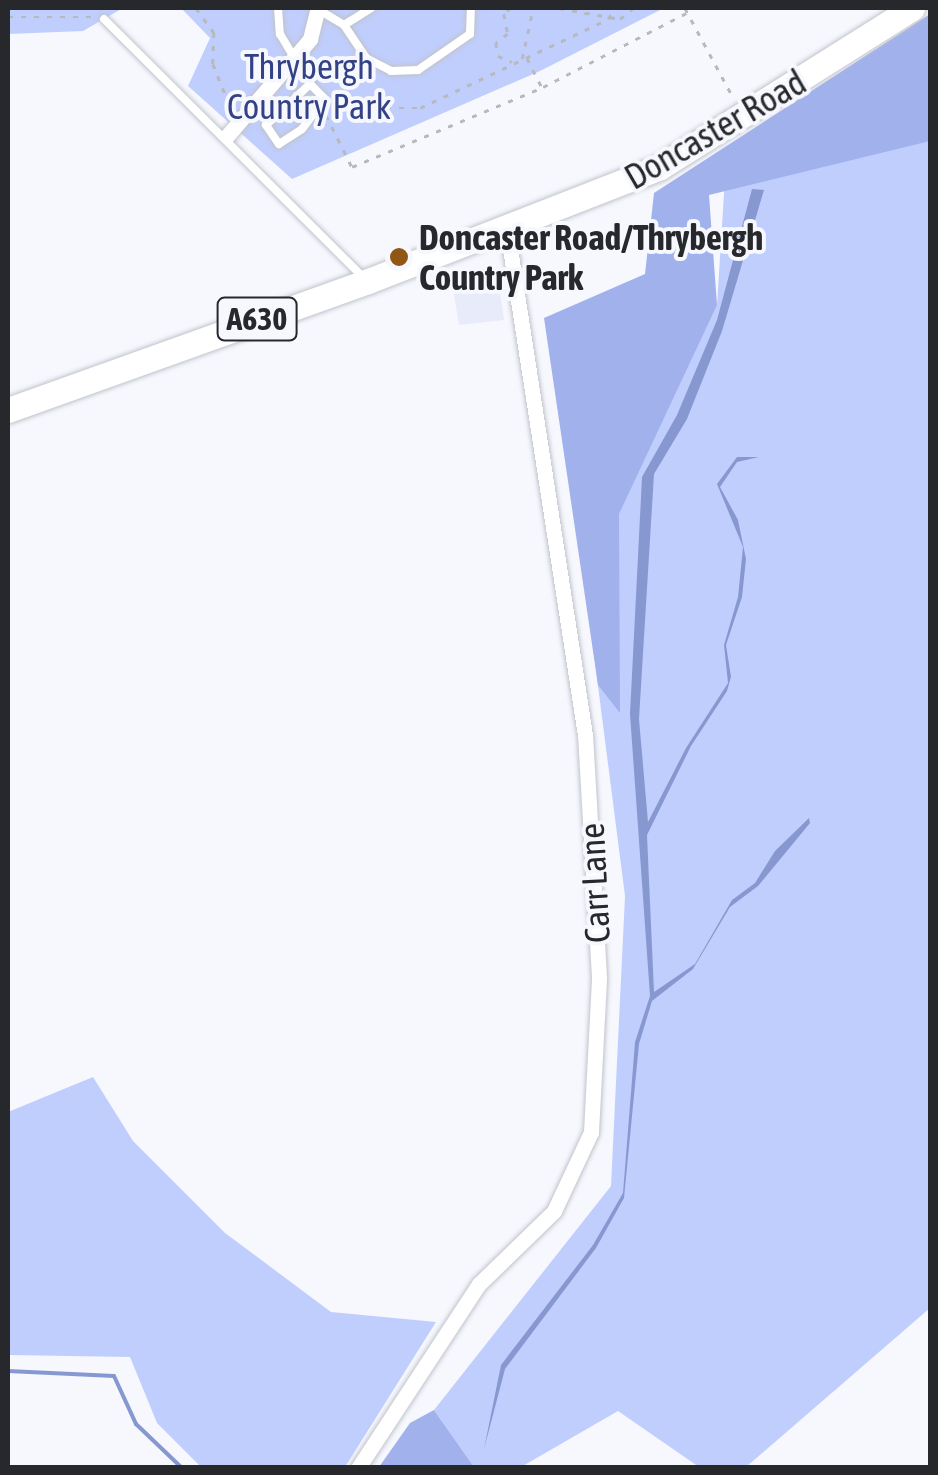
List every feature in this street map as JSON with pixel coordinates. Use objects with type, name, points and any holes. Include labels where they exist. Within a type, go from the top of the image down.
[{"type":"main road","name":"Doncaster Road","points":[[507,229],[660,167],[744,118],[912,8]]},
{"type":"main road","name":"A630","points":[[8,410],[507,229]]},
{"type":"street","points":[[227,136],[310,39],[318,9]]},
{"type":"street","name":"Carr Lane","points":[[358,1468],[479,1284],[554,1211],[591,1132],[599,977],[585,735],[507,229]]},
{"type":"lane","points":[[278,8],[280,34],[294,61],[326,98],[324,108],[286,143],[267,132],[276,115],[310,84]]},
{"type":"lane","points":[[344,25],[371,8]]},
{"type":"lane","points":[[318,9],[344,25],[366,58],[391,71],[418,70],[470,34],[471,8]]},
{"type":"lane","points":[[104,19],[227,136],[368,281]]},
{"type":"lane","points":[[260,99],[276,115]]},
{"type":"path","points":[[76,8],[80,12]]},
{"type":"path","points":[[196,8],[214,33],[213,64],[230,109],[242,119]]},
{"type":"path","points":[[511,8],[504,14],[508,34],[496,44],[498,56],[514,63]]},
{"type":"path","points":[[532,8],[524,58],[542,87]]},
{"type":"path","points":[[559,8],[608,19],[620,19],[633,8]]},
{"type":"path","points":[[615,8],[608,19],[420,108],[324,108],[352,167],[542,87],[687,10],[744,118]]},
{"type":"path","points":[[8,18],[80,12],[104,19]]},
{"type":"shaded area","points":[[930,14],[930,141],[709,195],[717,305],[619,514],[620,713],[598,685],[544,318],[645,274],[654,193]]},
{"type":"shaded area","points":[[752,189],[764,190],[722,331],[687,419],[654,474],[639,719],[648,822],[686,748],[728,683],[724,645],[738,597],[743,547],[717,484],[737,457],[759,457],[737,462],[720,487],[738,520],[746,559],[742,597],[726,645],[731,677],[727,691],[691,746],[647,835],[654,992],[695,964],[732,900],[755,883],[775,851],[809,818],[810,823],[758,886],[730,907],[693,969],[652,1001],[639,1044],[624,1198],[596,1248],[505,1369],[484,1449],[501,1365],[593,1245],[623,1193],[635,1042],[650,996],[630,714],[642,477],[677,415],[717,320]]},
{"type":"shaded area","points":[[497,273],[504,320],[459,325],[451,277]]},
{"type":"shaded area","points":[[434,1410],[474,1467],[379,1467],[410,1423]]},
{"type":"green space","points":[[8,8],[123,8],[83,31],[8,34]]},
{"type":"green space","name":"Thrybergh Country Park","points":[[181,8],[664,8],[540,71],[292,179],[188,86],[210,38]]},
{"type":"green space","points":[[930,50],[930,1308],[746,1467],[699,1467],[618,1411],[521,1467],[474,1467],[434,1410],[611,1186],[625,896],[561,398],[717,305],[725,178]]},
{"type":"green space","points":[[93,1077],[133,1141],[225,1233],[331,1312],[436,1322],[345,1467],[201,1467],[157,1423],[130,1357],[8,1355],[8,1112]]},
{"type":"waterway","points":[[8,1371],[114,1376],[136,1424],[182,1468]]},
{"type":"place","name":"Doncaster Road/Thrybergh Country Park","points":[[399,257]]}]
